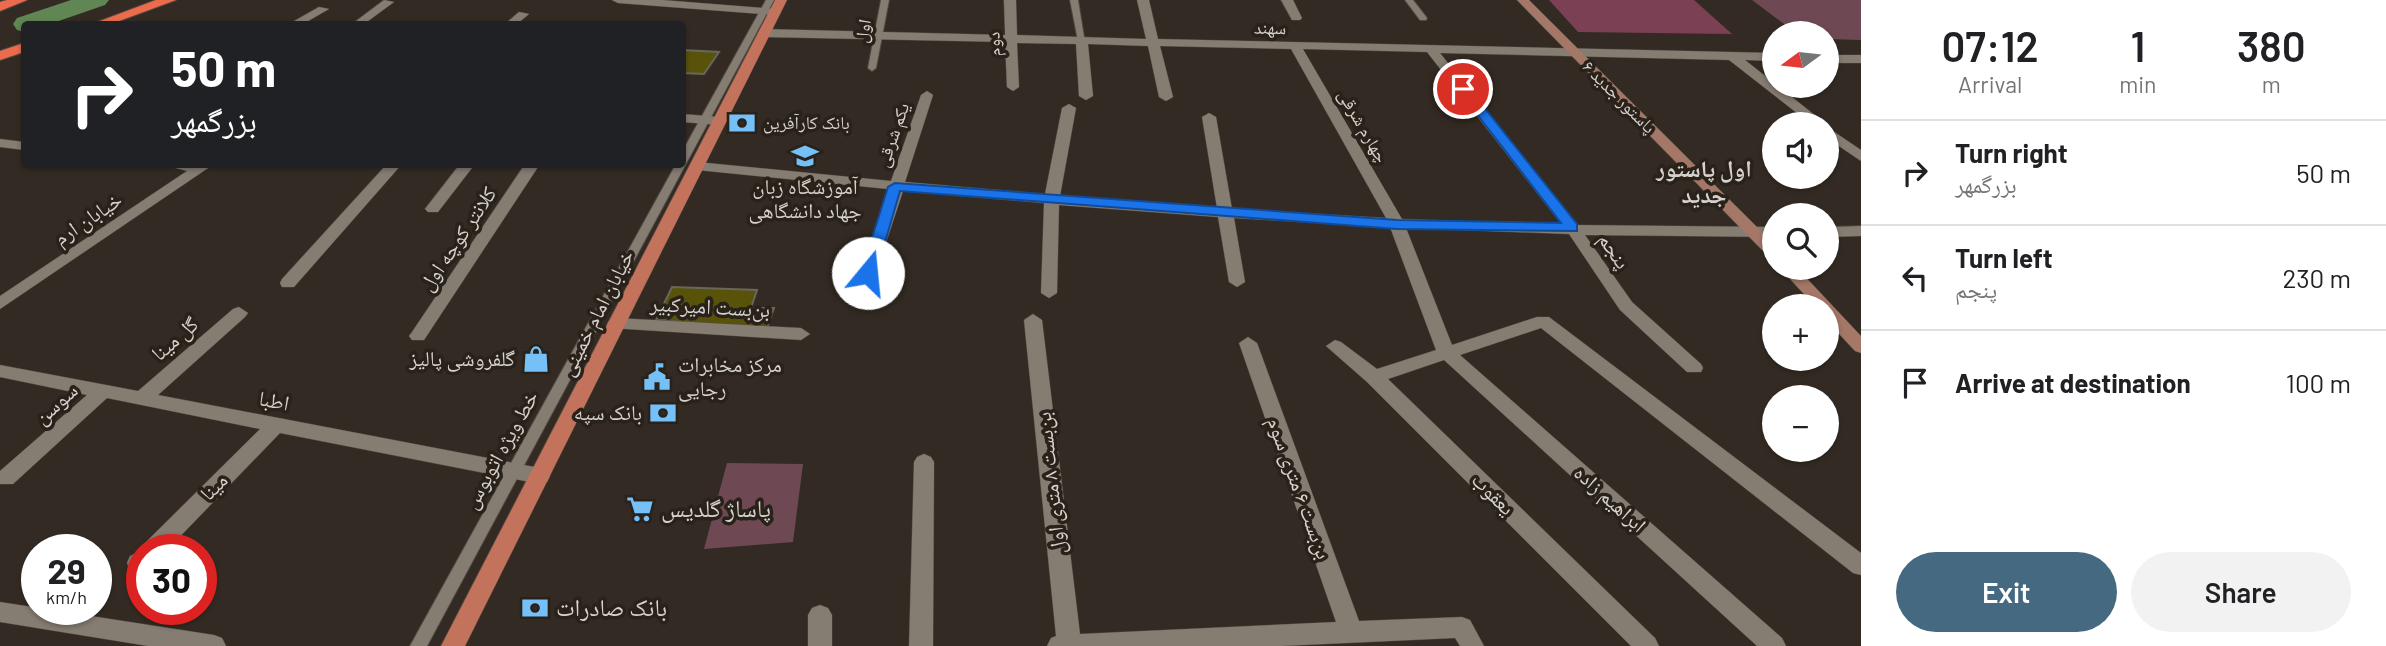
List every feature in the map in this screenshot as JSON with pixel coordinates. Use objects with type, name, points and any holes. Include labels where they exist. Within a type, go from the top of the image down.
[{"type":"highway","points":[[0,7],[20,0]]},
{"type":"highway","points":[[93,21],[150,0]]},
{"type":"highway","points":[[108,21],[169,0]]},
{"type":"highway","points":[[0,56],[21,48]]},
{"type":"main road","name":"پاستور جدید ۶","points":[[1524,0],[1762,240]]},
{"type":"main road","name":"خیابان امام خمینی","points":[[687,164],[764,33],[772,6]]},
{"type":"main road","name":"خیابان امام خمینی","points":[[453,646],[616,324],[685,168]]},
{"type":"main road","points":[[1799,280],[1812,294]]},
{"type":"main road","points":[[1839,323],[1861,347]]},
{"type":"street","points":[[618,0],[772,6]]},
{"type":"street","name":"دوم","points":[[1010,0],[1013,86]]},
{"type":"street","points":[[1143,0],[1166,97]]},
{"type":"street","points":[[1287,0],[1296,18]]},
{"type":"street","points":[[361,21],[388,2]]},
{"type":"street","points":[[301,21],[323,9]]},
{"type":"street","points":[[514,21],[523,14]]},
{"type":"street","name":"سهند","points":[[764,33],[1762,57]]},
{"type":"street","points":[[1082,41],[1086,96]]},
{"type":"street","name":"چهارم شرقی","points":[[1295,46],[1397,224],[1447,352]]},
{"type":"street","name":"پنجم","points":[[1432,49],[1572,228],[1626,306],[1694,368]]},
{"type":"street","points":[[1732,56],[1804,112]]},
{"type":"street","points":[[1839,59],[1861,59]]},
{"type":"street","name":"یکم شرقی","points":[[868,273],[927,95]]},
{"type":"street","points":[[1049,293],[1052,199],[1069,108]]},
{"type":"street","points":[[1209,117],[1237,282]]},
{"type":"street","points":[[686,118],[713,120]]},
{"type":"street","points":[[1839,140],[1861,157]]},
{"type":"street","points":[[0,143],[21,146]]},
{"type":"street","points":[[687,164],[895,187],[1397,224],[1762,232]]},
{"type":"street","name":"خیابان ارم","points":[[0,304],[203,168]]},
{"type":"street","points":[[288,283],[391,168]]},
{"type":"street","points":[[433,209],[465,168]]},
{"type":"street","name":"کلانتر کوچه اول","points":[[418,336],[530,168]]},
{"type":"street","points":[[1839,232],[1861,231]]},
{"type":"street","name":"گل مینا","points":[[141,399],[239,313]]},
{"type":"street","name":"بن‌بست ۸ متری اول","points":[[1033,320],[1069,646]]},
{"type":"street","points":[[1374,377],[1543,321],[1861,566]]},
{"type":"street","name":"بن‌بست امیرکبیر","points":[[616,324],[801,334]]},
{"type":"street","name":"بن‌بست ۶ متری سوم","points":[[1248,343],[1351,633]]},
{"type":"street","name":"یعقوب","points":[[1335,346],[1374,377],[1647,646]]},
{"type":"street","name":"ابراهیم زاده","points":[[1447,352],[1774,646]]},
{"type":"street","name":"اطبا","points":[[0,371],[540,475]]},
{"type":"street","name":"سوسن","points":[[6,478],[103,391]]},
{"type":"street","name":"مینا","points":[[168,534],[276,425]]},
{"type":"street","points":[[921,646],[924,462]]},
{"type":"street","points":[[0,612],[214,646]]},
{"type":"street","points":[[820,615],[820,646]]},
{"type":"street","points":[[1059,646],[1324,640],[1351,633],[1467,637]]},
{"type":"lane","name":"اول","points":[[872,68],[885,0]]},
{"type":"lane","points":[[1074,0],[1082,41]]},
{"type":"lane","points":[[1409,0],[1423,18]]},
{"type":"lane","points":[[713,120],[772,6]]},
{"type":"lane","name":"خط ویژه اتوبوس","points":[[418,646],[513,471],[685,168]]},
{"type":"shaded area","points":[[1549,0],[1694,0],[1732,34],[1578,32]]},
{"type":"shaded area","points":[[1752,0],[1861,0],[1861,40],[1839,39],[1839,21],[1780,21]]},
{"type":"shaded area","points":[[727,463],[803,464],[793,542],[704,549]]},
{"type":"building","points":[[686,50],[719,52],[704,74],[686,73]]},
{"type":"building","points":[[672,287],[757,290],[751,308],[774,308],[767,328],[656,320]]},
{"type":"waterway","points":[[35,21],[96,0]]},
{"type":"place","name":"بانک کارآفرین","points":[[742,123]]},
{"type":"place","name":"آموزشگاه زبان جهاد دانشگاهی","points":[[805,156]]},
{"type":"place","name":"گلفروشی پالیز","points":[[536,359]]},
{"type":"place","name":"مرکز مخابرات رجایی","points":[[657,377]]},
{"type":"place","name":"بانک سپه","points":[[663,413]]},
{"type":"place","name":"پاساژ گلدیس","points":[[640,509]]},
{"type":"place","name":"بانک صادرات","points":[[535,608]]},
{"type":"district","name":"اول پاستور جدید","points":[[1704,182]]},
{"type":"route","points":[[868,273],[895,187],[1397,224],[1572,228],[1463,89]]}]
